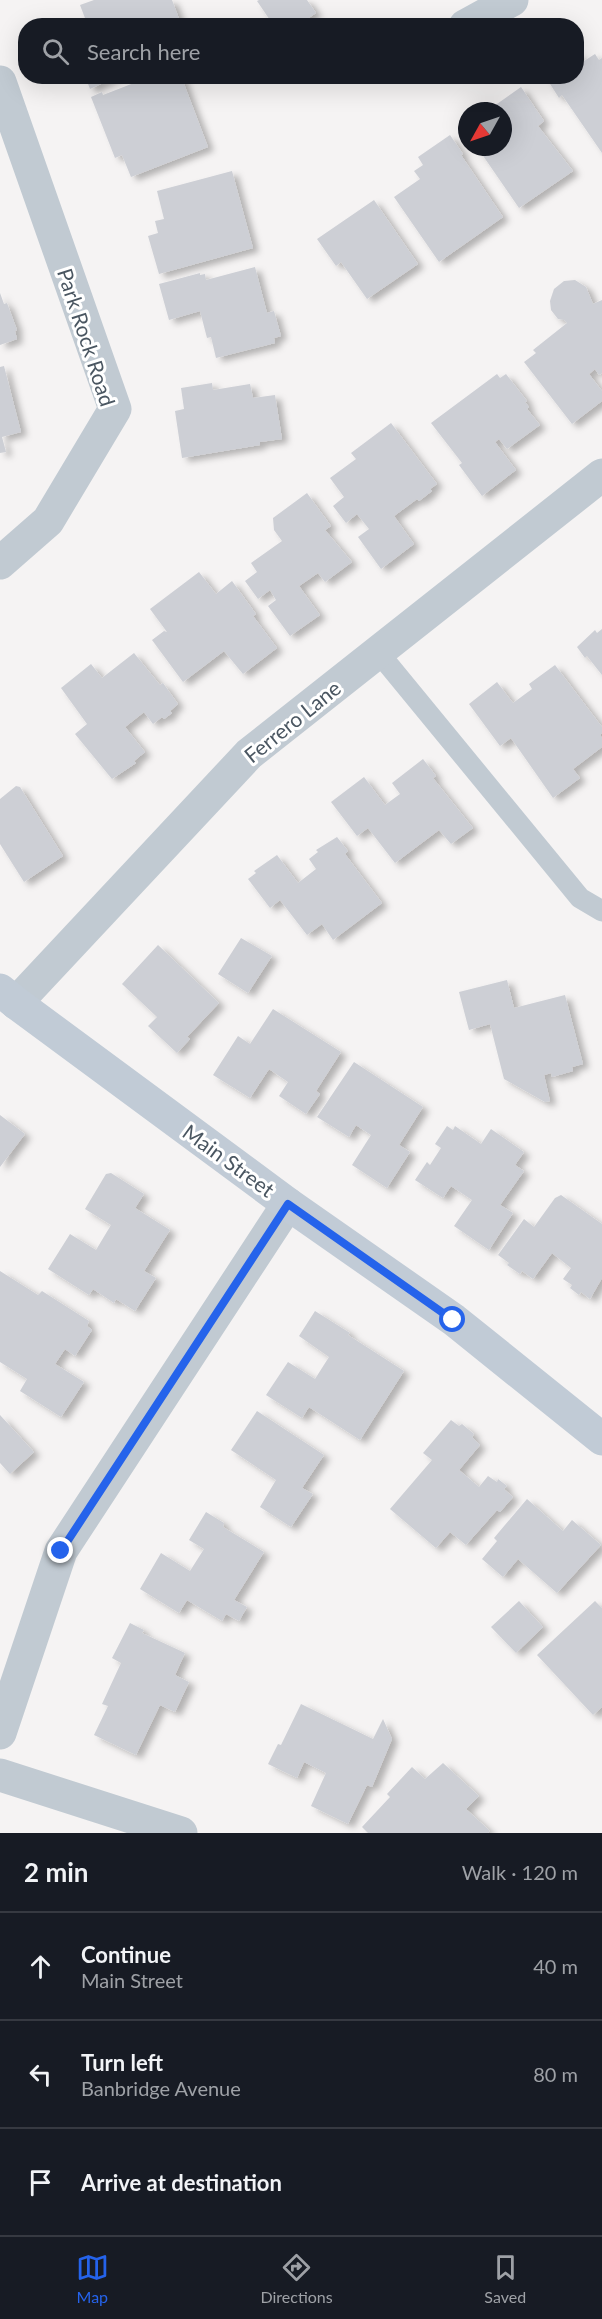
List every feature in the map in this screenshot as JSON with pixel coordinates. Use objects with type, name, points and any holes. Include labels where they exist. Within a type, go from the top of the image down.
[{"type":"street","points":[[479,18],[512,0]]},
{"type":"street","name":"Park Rock Road","points":[[0,82],[115,409],[48,521],[0,563]]},
{"type":"street","name":"Ferrero Lane","points":[[8,997],[249,754],[602,475]]},
{"type":"street","name":"Main Street","points":[[8,997],[288,1204],[453,1320],[602,1439]]},
{"type":"street","points":[[0,1733],[61,1551],[288,1204]]},
{"type":"street","points":[[0,1775],[181,1833]]},
{"type":"lane","points":[[378,651],[580,898],[602,911]]},
{"type":"building","points":[[94,0],[172,0],[179,18],[85,18],[80,5]]},
{"type":"building","points":[[307,0],[316,13],[309,18],[269,18],[257,1]]},
{"type":"building","points":[[595,54],[599,60],[602,58],[602,153],[562,95],[559,98],[550,84],[584,84],[584,61]]},
{"type":"building","points":[[88,84],[101,84],[90,89]]},
{"type":"building","points":[[131,84],[184,84],[208,147],[131,177],[122,155],[115,158],[91,97],[102,92],[103,95]]},
{"type":"building","points":[[521,87],[544,121],[538,126],[573,171],[519,208],[483,156],[512,156],[512,102],[500,102]]},
{"type":"building","points":[[450,135],[458,147],[458,156],[462,156],[503,217],[439,262],[394,197],[420,179],[414,171],[423,165],[418,157]]},
{"type":"building","points":[[232,171],[253,248],[159,274],[148,236],[158,233],[155,221],[164,219],[157,191]]},
{"type":"building","points":[[374,200],[418,264],[367,299],[341,262],[336,266],[317,239]]},
{"type":"building","points":[[255,267],[267,313],[274,311],[281,336],[274,338],[275,343],[216,358],[211,337],[207,338],[200,311],[169,320],[159,284],[200,273],[200,275],[205,274],[206,280]]},
{"type":"building","points":[[575,280],[586,287],[593,304],[602,300],[602,373],[599,375],[595,369],[589,374],[602,391],[602,401],[572,424],[524,362],[536,353],[533,350],[567,323],[558,319],[551,310],[550,301],[554,289],[564,281]]},
{"type":"building","points":[[0,293],[4,304],[7,303],[17,330],[15,331],[17,339],[0,345]]},
{"type":"building","points":[[4,366],[21,432],[2,437],[6,452],[0,453],[0,367]]},
{"type":"building","points":[[497,374],[500,378],[506,374],[527,401],[525,402],[529,407],[527,409],[540,425],[507,449],[499,439],[495,442],[516,470],[482,496],[459,465],[462,463],[431,423]]},
{"type":"building","points":[[212,383],[213,390],[250,384],[253,398],[275,395],[282,439],[182,458],[175,411],[184,409],[181,388]]},
{"type":"building","points":[[391,423],[437,484],[419,501],[417,499],[394,516],[414,544],[381,569],[358,537],[369,529],[357,514],[346,523],[333,506],[344,497],[330,478],[356,459],[351,453]]},
{"type":"building","points":[[307,493],[331,526],[325,530],[352,562],[325,582],[318,573],[299,586],[320,615],[290,636],[268,606],[276,600],[270,590],[258,599],[245,581],[257,572],[251,563],[282,541],[274,530],[273,518]]},
{"type":"building","points":[[199,572],[216,594],[232,581],[256,614],[253,616],[277,648],[243,674],[224,651],[183,682],[152,640],[164,631],[167,632],[150,609]]},
{"type":"building","points":[[602,629],[602,675],[577,647],[595,630],[597,633]]},
{"type":"building","points":[[134,653],[160,685],[163,683],[178,704],[170,711],[172,713],[153,724],[144,712],[125,727],[145,752],[134,761],[136,763],[112,779],[75,734],[87,724],[61,688],[91,664],[102,678]]},
{"type":"building","points":[[555,665],[602,727],[600,735],[602,747],[573,769],[580,778],[553,798],[511,738],[500,746],[469,704],[497,682],[513,703],[532,689],[529,684]]},
{"type":"building","points":[[423,759],[436,776],[433,778],[473,828],[451,844],[439,830],[395,863],[368,828],[357,836],[331,802],[364,777],[385,805],[400,794],[392,783]]},
{"type":"building","points":[[16,786],[20,787],[63,856],[24,882],[0,844],[0,799]]},
{"type":"building","points":[[337,837],[348,851],[345,854],[382,903],[333,940],[322,924],[307,935],[280,900],[270,908],[248,879],[256,873],[254,871],[277,855],[298,883],[316,869],[309,859],[318,852],[316,850]]},
{"type":"building","points":[[241,938],[272,956],[248,993],[218,974]]},
{"type":"building","points":[[158,945],[219,1003],[187,1037],[190,1039],[177,1053],[148,1026],[157,1017],[122,984]]},
{"type":"building","points":[[507,980],[514,1008],[565,995],[583,1064],[572,1067],[573,1071],[552,1077],[551,1073],[544,1075],[550,1101],[545,1102],[504,1079],[490,1024],[469,1030],[459,992]]},
{"type":"building","points":[[273,1009],[341,1052],[316,1091],[320,1094],[306,1114],[279,1096],[288,1082],[269,1069],[250,1098],[213,1075],[238,1036],[250,1044]]},
{"type":"building","points":[[354,1062],[423,1107],[399,1145],[410,1152],[387,1188],[352,1165],[371,1135],[356,1125],[349,1137],[317,1117]]},
{"type":"building","points":[[0,1115],[25,1134],[0,1167]]},
{"type":"building","points":[[447,1126],[453,1130],[455,1126],[481,1144],[491,1129],[524,1152],[515,1165],[524,1171],[500,1205],[513,1213],[489,1250],[454,1226],[472,1200],[451,1186],[443,1198],[415,1180],[427,1162],[430,1165],[441,1148],[435,1144]]},
{"type":"building","points":[[111,1173],[144,1194],[135,1208],[170,1230],[144,1271],[156,1278],[135,1311],[116,1299],[114,1303],[93,1289],[89,1295],[48,1269],[70,1234],[96,1250],[111,1225],[85,1209],[106,1174]]},
{"type":"building","points":[[561,1195],[602,1224],[602,1278],[590,1299],[570,1288],[572,1285],[563,1279],[571,1268],[552,1253],[533,1279],[522,1271],[520,1274],[498,1255],[524,1219],[534,1227],[555,1198]]},
{"type":"building","points":[[0,1271],[38,1295],[42,1291],[89,1321],[87,1326],[92,1330],[75,1356],[65,1349],[55,1364],[84,1382],[61,1417],[20,1391],[27,1379],[0,1362]]},
{"type":"building","points":[[315,1311],[404,1371],[360,1440],[309,1407],[302,1418],[266,1395],[288,1362],[315,1379],[329,1357],[299,1336]]},
{"type":"building","points":[[257,1411],[324,1455],[302,1488],[313,1494],[291,1527],[260,1507],[276,1480],[231,1450]]},
{"type":"building","points":[[0,1415],[34,1452],[10,1474],[0,1463]]},
{"type":"building","points":[[451,1420],[459,1426],[462,1424],[474,1434],[472,1437],[480,1445],[459,1470],[479,1487],[488,1476],[497,1482],[498,1479],[507,1486],[504,1489],[513,1497],[500,1512],[497,1510],[466,1545],[450,1532],[436,1548],[390,1509],[432,1460],[423,1453]]},
{"type":"building","points":[[527,1499],[563,1531],[572,1520],[601,1545],[557,1593],[518,1559],[503,1577],[482,1559],[497,1541],[494,1538]]},
{"type":"building","points":[[206,1512],[224,1523],[223,1527],[264,1552],[234,1600],[247,1607],[239,1621],[226,1614],[222,1621],[187,1600],[179,1613],[140,1589],[161,1553],[190,1571],[204,1549],[189,1540]]},
{"type":"building","points":[[519,1601],[543,1627],[516,1653],[491,1627]]},
{"type":"building","points":[[595,1601],[602,1608],[602,1707],[593,1715],[537,1655]]},
{"type":"building","points":[[130,1623],[144,1630],[142,1633],[185,1653],[175,1675],[189,1682],[175,1712],[160,1705],[136,1755],[94,1735],[108,1706],[102,1704],[121,1663],[112,1658]]},
{"type":"building","points":[[301,1704],[373,1739],[383,1719],[392,1739],[372,1787],[367,1785],[348,1824],[311,1806],[326,1773],[304,1762],[297,1778],[268,1764],[278,1744],[281,1745]]},
{"type":"building","points":[[443,1763],[479,1796],[466,1809],[490,1831],[488,1833],[368,1833],[362,1827],[390,1797],[387,1794],[412,1767],[425,1779]]},
{"type":"route","points":[[61,1551],[288,1204],[453,1320]]}]
